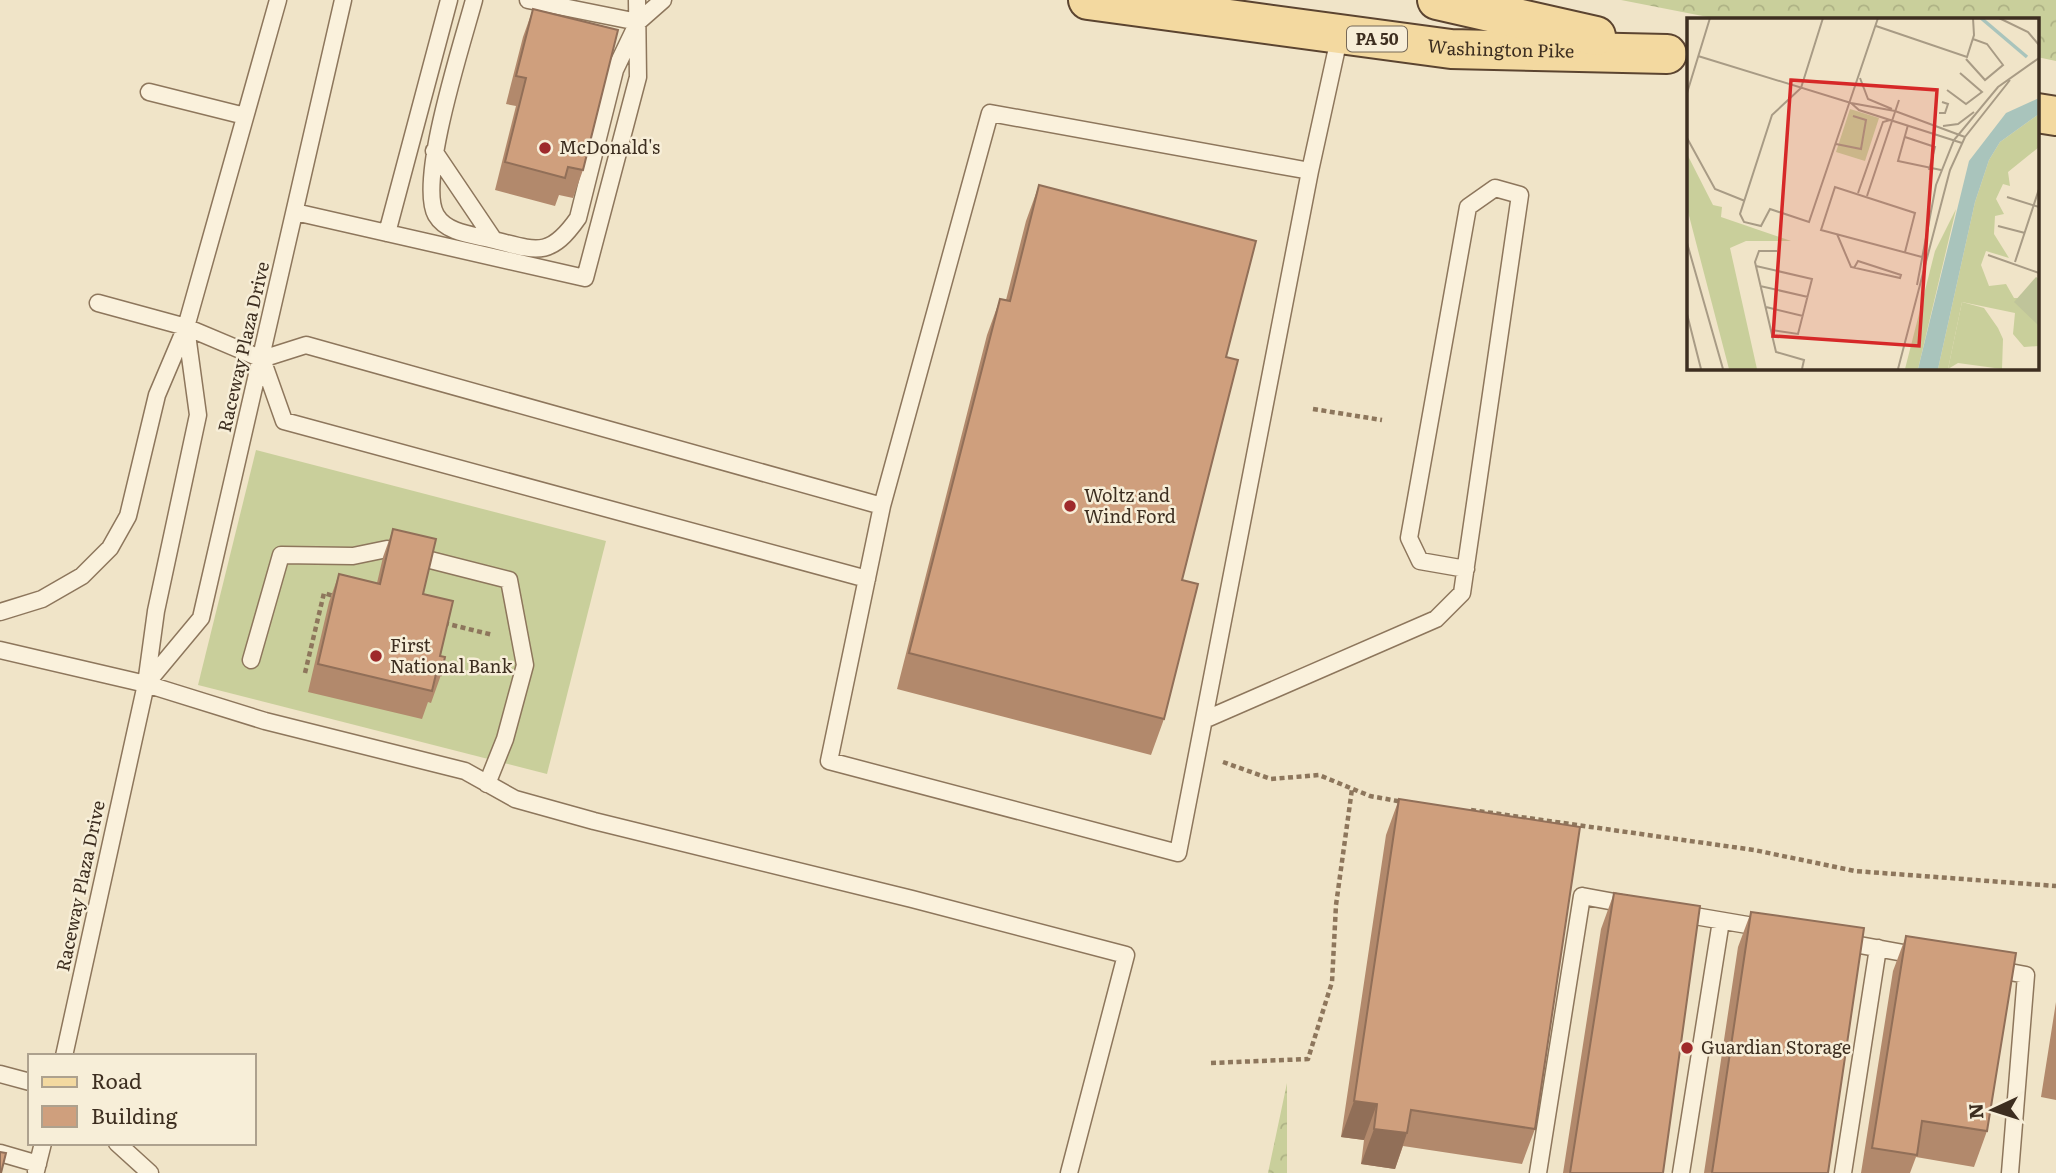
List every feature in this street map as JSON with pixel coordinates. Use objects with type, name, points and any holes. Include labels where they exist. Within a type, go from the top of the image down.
[{"type":"main road","name":"Washington Pike","points":[[1088,0],[1451,49],[1678,55]]},
{"type":"main road","name":"Washington Pike","points":[[1437,0],[1678,55]]},
{"type":"main road","points":[[2038,113],[2056,116]]},
{"type":"lane","name":"Raceway Plaza Drive","points":[[64,1054],[146,684],[156,611],[198,415],[186,327],[278,0]]},
{"type":"lane","name":"Raceway Plaza Drive","points":[[146,684],[201,618],[343,0]]},
{"type":"lane","points":[[387,233],[449,0]]},
{"type":"lane","points":[[474,0],[434,152],[431,192],[436,215],[452,229],[527,248],[546,248],[564,238],[578,218],[615,70],[638,22],[663,0]]},
{"type":"lane","points":[[528,0],[638,22]]},
{"type":"lane","points":[[295,212],[585,278],[639,77],[637,0]]},
{"type":"lane","points":[[1310,171],[990,113],[882,506],[829,761],[1178,853],[1310,171],[1340,34]]},
{"type":"lane","points":[[149,92],[245,116]]},
{"type":"lane","points":[[434,152],[494,240]]},
{"type":"lane","points":[[1204,720],[1436,619],[1462,593],[1466,569],[1520,195],[1495,188],[1468,207],[1409,538],[1420,561],[1466,569]]},
{"type":"lane","points":[[98,303],[186,327],[262,359],[306,345],[882,506]]},
{"type":"lane","points":[[0,612],[42,599],[82,576],[110,548],[128,516],[157,395],[186,327]]},
{"type":"lane","points":[[262,359],[284,421],[867,579]]},
{"type":"lane","points":[[251,660],[281,555],[353,556],[387,549],[509,580],[525,665],[505,739],[487,784]]},
{"type":"lane","points":[[0,649],[146,684],[265,722],[465,771],[515,799],[594,821],[1126,955],[1069,1173]]},
{"type":"lane","points":[[1538,1173],[1582,896],[1787,932]]},
{"type":"lane","points":[[1681,1173],[1721,920]]},
{"type":"lane","points":[[1826,939],[1932,958]]},
{"type":"lane","points":[[1843,1173],[1878,948]]},
{"type":"lane","points":[[1972,965],[2026,975],[2010,1173]]},
{"type":"lane","points":[[0,1074],[28,1081]]},
{"type":"lane","points":[[0,1153],[37,1168],[43,1145]]},
{"type":"lane","points":[[119,1145],[150,1173]]},
{"type":"path","points":[[1312,409],[1382,420]]},
{"type":"path","points":[[305,673],[324,593],[349,601]]},
{"type":"path","points":[[441,622],[521,642]]},
{"type":"path","points":[[1197,753],[1271,779],[1319,775],[1370,796],[1405,802]]},
{"type":"path","points":[[1211,1063],[1308,1059],[1332,982],[1336,905],[1352,789]]},
{"type":"path","points":[[1465,810],[1755,850],[1855,871],[2056,886]]},
{"type":"green space","points":[[1621,0],[2056,0],[2056,61],[2038,57],[2038,18],[1713,18]]},
{"type":"green space","points":[[256,450],[606,541],[547,774],[198,685]]},
{"type":"green space","points":[[1287,1083],[1287,1173],[1268,1173]]},
{"type":"building","name":"McDonald's","points":[[533,9],[618,30],[583,170],[568,167],[565,178],[505,162],[526,78],[516,76]]},
{"type":"building","name":"Woltz and Wind Ford","points":[[1039,185],[1256,241],[1226,357],[1238,360],[1182,580],[1198,584],[1164,719],[909,653],[1000,299],[1010,301]]},
{"type":"building","name":"First National Bank","points":[[393,529],[436,539],[423,594],[453,601],[440,656],[445,657],[441,675],[436,674],[432,691],[318,664],[339,574],[380,584]]},
{"type":"building","points":[[1399,799],[1580,827],[1535,1129],[1411,1110],[1407,1133],[1374,1129],[1377,1104],[1354,1101]]},
{"type":"building","points":[[1614,893],[1700,906],[1663,1173],[1570,1173]]},
{"type":"building","points":[[1751,912],[1864,928],[1828,1173],[1712,1173]]},
{"type":"building","points":[[1906,936],[2016,953],[1987,1131],[1922,1121],[1917,1155],[1872,1148]]},
{"type":"building","points":[[0,1152],[6,1153],[1,1173],[0,1173]]},
{"type":"place","name":"McDonald's","points":[[545,148]]},
{"type":"place","name":"Woltz and Wind Ford","points":[[1070,506]]},
{"type":"place","name":"First National Bank","points":[[376,656]]},
{"type":"place","name":"Guardian Storage","points":[[1687,1048]]}]
